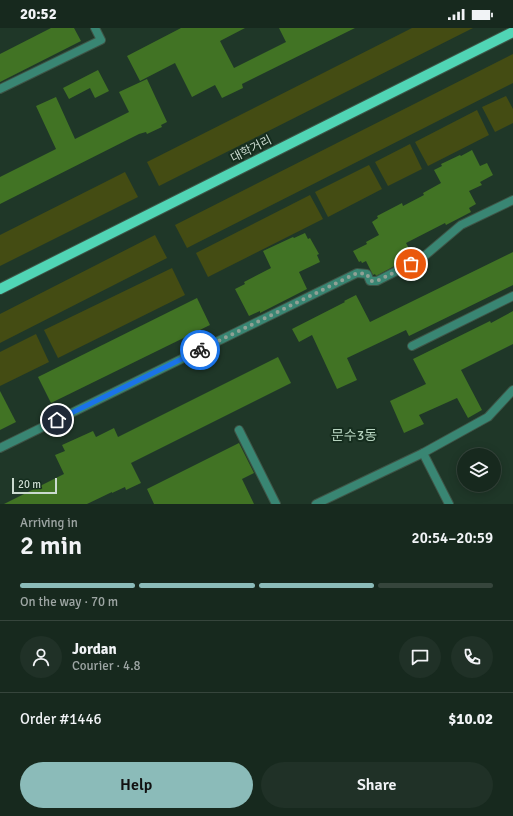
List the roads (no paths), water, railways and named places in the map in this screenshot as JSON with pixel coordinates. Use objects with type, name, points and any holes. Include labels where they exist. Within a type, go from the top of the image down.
[{"type":"main road","name":"대학거리","points":[[0,289],[513,32]]},
{"type":"street","points":[[0,89],[101,40],[95,28]]},
{"type":"street","points":[[0,448],[357,273],[367,274],[370,281],[377,281],[422,258],[461,225],[513,200]]},
{"type":"street","points":[[412,346],[513,296]]},
{"type":"street","points":[[316,504],[423,453],[488,417],[513,390]]},
{"type":"street","points":[[239,430],[276,504]]},
{"type":"street","points":[[423,453],[448,504]]},
{"type":"district","name":"문수3동","points":[[354,435]]}]
